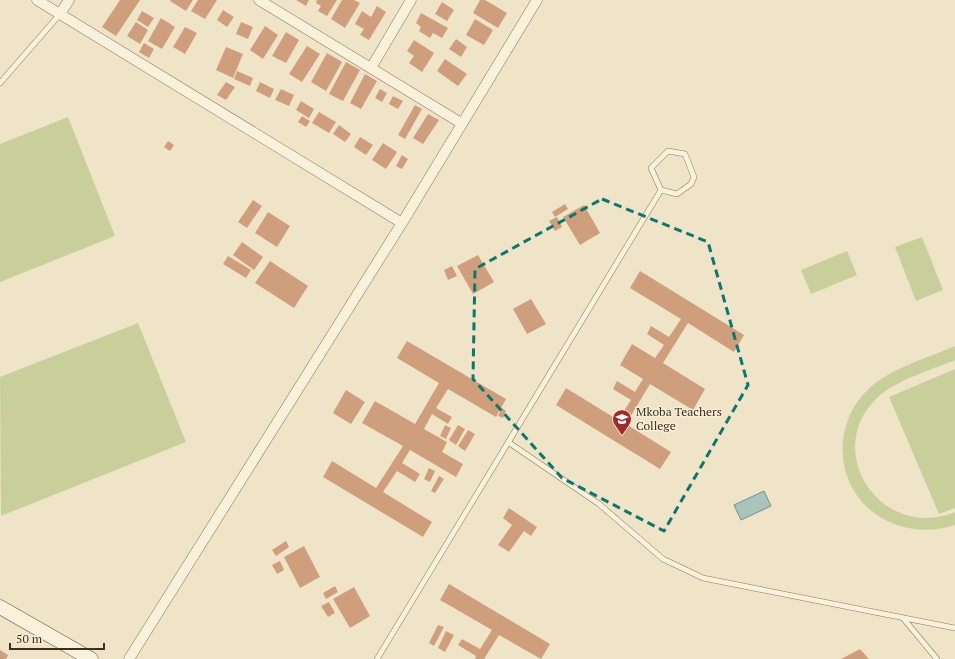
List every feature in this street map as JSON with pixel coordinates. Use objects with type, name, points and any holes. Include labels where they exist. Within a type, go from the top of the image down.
[{"type":"street","points":[[37,0],[402,223]]},
{"type":"street","points":[[60,14],[69,0]]},
{"type":"street","points":[[259,0],[461,123]]},
{"type":"street","points":[[371,68],[411,0]]},
{"type":"street","points":[[129,659],[402,223],[461,123],[537,0]]},
{"type":"street","points":[[0,607],[81,657]]},
{"type":"lane","points":[[0,83],[60,14]]},
{"type":"lane","points":[[668,151],[685,154],[694,177],[691,184],[677,194],[661,190],[651,168],[668,151]]},
{"type":"lane","points":[[377,659],[661,190]]},
{"type":"lane","points":[[508,442],[599,504],[663,559],[703,578],[955,628]]},
{"type":"lane","points":[[903,618],[937,659]]},
{"type":"highlighted area","points":[[602,199],[708,242],[748,385],[664,531],[562,478],[473,379],[475,269]]},
{"type":"green space","points":[[68,117],[115,236],[0,282],[0,144]]},
{"type":"green space","points":[[922,237],[943,290],[916,301],[895,247]]},
{"type":"green space","points":[[847,251],[857,275],[811,294],[801,270]]},
{"type":"green space","points":[[138,323],[186,442],[1,516],[0,377]]},
{"type":"green space","points":[[955,346],[955,360],[904,380],[894,385],[878,397],[862,419],[855,442],[858,465],[867,486],[883,503],[904,514],[928,518],[955,512],[955,525],[933,529],[912,529],[892,523],[875,514],[861,500],[850,483],[844,463],[843,440],[845,428],[858,401],[881,379],[905,366]]},
{"type":"green space","points":[[955,369],[955,508],[939,514],[889,397]]},
{"type":"water","points":[[764,491],[771,506],[741,520],[734,505]]},
{"type":"building","points":[[120,0],[140,0],[116,36],[102,27]]},
{"type":"building","points":[[193,0],[186,11],[170,1]]},
{"type":"building","points":[[198,0],[217,0],[205,19],[191,11]]},
{"type":"building","points":[[296,0],[309,0],[306,6]]},
{"type":"building","points":[[317,0],[337,0],[327,16],[318,11],[321,6],[316,3]]},
{"type":"building","points":[[342,0],[354,0],[360,3],[345,28],[331,19]]},
{"type":"building","points":[[480,0],[485,0],[507,13],[498,28],[473,13]]},
{"type":"building","points":[[442,2],[454,10],[447,21],[435,14]]},
{"type":"building","points":[[377,6],[386,12],[369,40],[360,35],[364,29],[355,24],[362,11],[371,17]]},
{"type":"building","points":[[223,10],[234,17],[227,27],[217,20]]},
{"type":"building","points":[[142,11],[154,18],[148,27],[137,20]]},
{"type":"building","points":[[421,13],[448,28],[442,38],[433,33],[430,38],[419,31],[421,27],[416,23]]},
{"type":"building","points":[[161,18],[175,27],[162,49],[148,41]]},
{"type":"building","points":[[475,19],[493,30],[484,45],[466,35]]},
{"type":"building","points":[[136,22],[148,30],[140,44],[127,36]]},
{"type":"building","points":[[241,22],[253,27],[248,39],[236,34]]},
{"type":"building","points":[[265,26],[278,35],[263,59],[250,50]]},
{"type":"building","points":[[185,27],[197,33],[185,54],[173,47]]},
{"type":"building","points":[[286,32],[299,40],[286,63],[272,56]]},
{"type":"building","points":[[456,39],[467,47],[461,57],[449,49]]},
{"type":"building","points":[[414,40],[434,53],[422,72],[409,63],[414,56],[407,51]]},
{"type":"building","points":[[144,43],[154,49],[149,58],[139,52]]},
{"type":"building","points":[[307,46],[320,54],[302,82],[289,74]]},
{"type":"building","points":[[226,47],[243,54],[233,78],[216,70]]},
{"type":"building","points":[[327,53],[342,62],[326,91],[311,82]]},
{"type":"building","points":[[445,59],[467,74],[458,86],[437,71]]},
{"type":"building","points":[[346,62],[360,70],[343,101],[329,94]]},
{"type":"building","points":[[237,71],[253,78],[250,86],[234,79]]},
{"type":"building","points":[[365,74],[377,81],[361,109],[350,103]]},
{"type":"building","points":[[226,82],[235,87],[226,100],[217,95]]},
{"type":"building","points":[[260,82],[274,89],[270,98],[256,91]]},
{"type":"building","points":[[281,89],[294,95],[289,106],[275,100]]},
{"type":"building","points":[[380,89],[387,93],[382,102],[375,98]]},
{"type":"building","points":[[393,96],[403,101],[398,109],[389,104]]},
{"type":"building","points":[[301,101],[314,109],[309,118],[296,110]]},
{"type":"building","points":[[415,105],[422,109],[405,139],[398,135]]},
{"type":"building","points":[[319,112],[336,122],[329,133],[312,123]]},
{"type":"building","points":[[428,114],[439,120],[423,144],[413,138]]},
{"type":"building","points":[[302,116],[310,121],[306,127],[298,122]]},
{"type":"building","points":[[339,125],[351,134],[345,142],[333,134]]},
{"type":"building","points":[[360,137],[373,145],[366,155],[354,147]]},
{"type":"building","points":[[168,141],[174,145],[170,151],[164,147]]},
{"type":"building","points":[[383,143],[397,152],[386,169],[372,160]]},
{"type":"building","points":[[402,155],[408,159],[402,169],[396,166]]},
{"type":"building","points":[[253,200],[262,206],[247,228],[238,222]]},
{"type":"building","points":[[565,204],[568,209],[555,217],[552,212]]},
{"type":"building","points":[[584,205],[600,233],[580,245],[563,217]]},
{"type":"building","points":[[268,212],[290,226],[277,247],[255,233]]},
{"type":"building","points":[[557,217],[562,227],[555,231],[549,221]]},
{"type":"building","points":[[242,242],[263,257],[254,270],[233,255]]},
{"type":"building","points":[[478,255],[494,282],[473,294],[457,266]]},
{"type":"building","points":[[228,256],[251,270],[246,278],[223,264]]},
{"type":"building","points":[[270,261],[308,286],[294,308],[255,283]]},
{"type":"building","points":[[452,266],[457,276],[448,280],[444,270]]},
{"type":"building","points":[[640,271],[744,335],[734,352],[688,323],[663,363],[705,389],[693,410],[650,384],[626,424],[671,452],[660,469],[556,405],[566,388],[618,420],[631,400],[613,389],[617,381],[635,392],[643,379],[620,365],[632,344],[655,358],[664,345],[647,334],[651,326],[669,337],[681,319],[630,288]]},
{"type":"building","points":[[531,299],[546,324],[527,334],[513,309]]},
{"type":"building","points":[[407,341],[506,399],[496,417],[448,389],[436,408],[452,417],[448,424],[432,414],[424,429],[447,442],[442,452],[463,464],[456,477],[410,450],[402,463],[420,474],[415,482],[397,471],[383,492],[432,522],[423,537],[323,477],[332,461],[376,488],[403,446],[362,423],[375,401],[415,424],[439,383],[397,358]]},
{"type":"building","points":[[346,390],[365,402],[351,424],[333,413]]},
{"type":"building","points":[[502,408],[506,411],[503,418],[498,416]]},
{"type":"building","points":[[445,425],[451,428],[446,439],[440,436]]},
{"type":"building","points":[[458,425],[465,429],[456,445],[449,440]]},
{"type":"building","points":[[468,430],[475,434],[465,451],[458,446]]},
{"type":"building","points":[[429,468],[435,471],[430,482],[424,479]]},
{"type":"building","points":[[439,476],[444,479],[435,493],[431,491]]},
{"type":"building","points":[[509,508],[537,527],[531,536],[524,531],[509,552],[498,545],[512,525],[503,518]]},
{"type":"building","points":[[286,541],[289,547],[276,556],[272,550]]},
{"type":"building","points":[[304,546],[320,577],[300,588],[284,557]]},
{"type":"building","points":[[280,561],[284,570],[277,574],[272,565]]},
{"type":"building","points":[[449,584],[550,644],[541,659],[499,635],[484,659],[475,659],[476,656],[458,645],[462,639],[480,649],[492,630],[440,600]]},
{"type":"building","points":[[335,586],[338,592],[326,599],[323,593]]},
{"type":"building","points":[[354,587],[370,616],[350,628],[333,599]]},
{"type":"building","points":[[329,602],[335,613],[328,617],[321,606]]},
{"type":"building","points":[[438,625],[444,627],[434,646],[429,643]]},
{"type":"building","points":[[446,631],[454,635],[445,652],[438,648]]},
{"type":"building","points":[[860,649],[869,659],[841,659]]},
{"type":"building","points":[[0,650],[8,655],[6,659],[0,659]]},
{"type":"place","name":"Mkoba Teachers College","points":[[622,436]]}]
